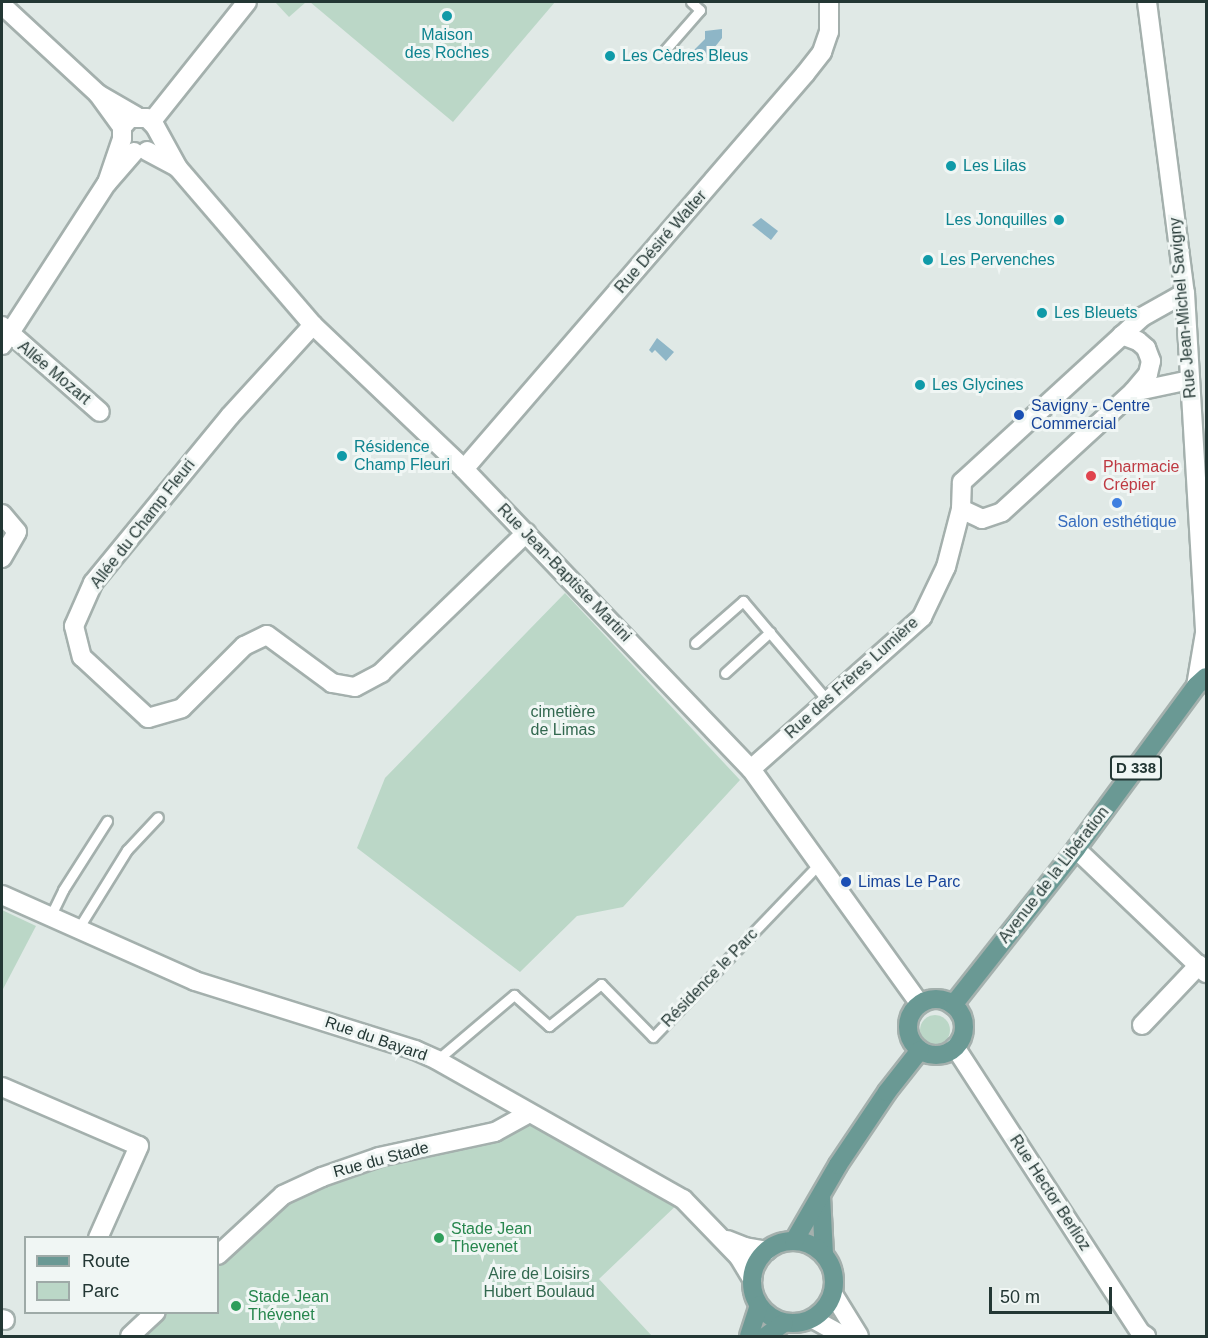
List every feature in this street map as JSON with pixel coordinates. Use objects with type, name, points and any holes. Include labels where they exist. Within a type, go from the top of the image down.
[{"type":"main road","name":"Avenue de la Libération","points":[[953,1005],[1076,849],[1201,681]]},
{"type":"main road","points":[[937,999],[953,1005],[959,1010],[964,1025],[960,1041],[955,1047],[938,1055],[920,1050],[910,1036],[908,1027],[910,1018],[920,1004],[937,999]]},
{"type":"main road","points":[[794,1241],[887,1092],[920,1050]]},
{"type":"main road","points":[[821,1196],[824,1255]]},
{"type":"main road","points":[[794,1241],[816,1247],[832,1267],[835,1280],[829,1304],[813,1319],[794,1324],[784,1323],[766,1314],[754,1297],[752,1279],[754,1268],[766,1251],[784,1242],[794,1241]]},
{"type":"main road","points":[[748,1336],[759,1306]]},
{"type":"main road","points":[[766,1336],[784,1323]]},
{"type":"street","points":[[4,335],[138,134],[247,2]]},
{"type":"street","name":"Rue Désiré Walter","points":[[464,469],[805,74],[822,52],[829,32],[829,2]]},
{"type":"street","name":"Rue Jean-Michel Savigny","points":[[1147,2],[1185,293],[1205,633],[1201,681]]},
{"type":"street","points":[[2,4],[33,37],[98,94],[138,134]]},
{"type":"street","name":"Rue Jean-Baptiste Martini","points":[[138,134],[178,168],[313,325],[464,469],[751,769],[771,793],[920,1004]]},
{"type":"street","name":"Rue des Frères Lumière","points":[[751,769],[922,617],[946,567],[962,509],[962,482],[1142,317],[1185,293]]},
{"type":"street","name":"Allée du Champ Fleuri","points":[[313,325],[230,416],[93,583],[74,626],[82,657],[148,717],[182,708],[244,646],[267,635],[332,683],[355,687],[381,673],[526,533]]},
{"type":"street","name":"Allée Mozart","points":[[4,335],[100,412]]},
{"type":"street","points":[[962,509],[982,519],[1002,512],[1133,392],[1148,374],[1151,362],[1146,348],[1138,341],[1122,335]]},
{"type":"street","points":[[1133,392],[1190,380]]},
{"type":"street","points":[[2,514],[17,532],[2,558]]},
{"type":"street","points":[[1076,849],[1203,969],[1142,1025]]},
{"type":"street","name":"Rue du Bayard","points":[[2,895],[195,981],[362,1033],[437,1060],[682,1199],[739,1257],[752,1279]]},
{"type":"street","name":"Rue Hector Berlioz","points":[[955,1047],[1135,1323],[1146,1336]]},
{"type":"street","points":[[2,1087],[139,1146],[99,1236]]},
{"type":"street","name":"Rue du Stade","points":[[219,1254],[283,1195],[321,1177],[379,1157],[495,1132],[529,1113]]},
{"type":"street","name":"Rue du Bayard","points":[[722,1238],[745,1247],[766,1251]]},
{"type":"street","points":[[833,1294],[859,1336]]},
{"type":"street","points":[[130,1336],[154,1314]]},
{"type":"street","points":[[813,1319],[844,1336]]},
{"type":"lane","points":[[665,50],[700,10],[691,2]]},
{"type":"lane","points":[[695,643],[743,601],[827,700]]},
{"type":"lane","points":[[725,673],[770,632]]},
{"type":"lane","points":[[78,929],[127,850],[158,817]]},
{"type":"lane","points":[[50,916],[63,890],[107,821]]},
{"type":"lane","name":"Résidence le Parc","points":[[437,1060],[514,995],[549,1026],[601,984],[653,1037],[819,864]]},
{"type":"green space","points":[[275,2],[306,2],[289,17]]},
{"type":"green space","points":[[310,2],[555,2],[453,122]]},
{"type":"green space","name":"cimetière de Limas","points":[[565,593],[740,780],[623,907],[577,916],[520,972],[357,848],[385,778]]},
{"type":"green space","points":[[2,910],[36,926],[2,991]]},
{"type":"green space","points":[[935,1015],[946,1019],[950,1030],[946,1041],[935,1045],[924,1041],[920,1030],[924,1019]]},
{"type":"green space","name":"Stade Jean Thevenet","points":[[529,1113],[683,1199],[599,1279],[652,1336],[130,1336],[155,1314],[219,1314],[219,1254],[283,1195]]},
{"type":"water","points":[[722,29],[722,38],[703,62],[691,53],[705,39],[705,31]]},
{"type":"water","points":[[761,218],[778,231],[771,240],[752,225]]},
{"type":"water","points":[[657,338],[674,352],[666,361],[655,350],[652,353],[649,350]]},
{"type":"place","name":"Maison des Roches","points":[[447,16]]},
{"type":"place","name":"Les Cèdres Bleus","points":[[610,56]]},
{"type":"place","name":"Les Lilas","points":[[951,166]]},
{"type":"place","name":"Les Jonquilles","points":[[1059,220]]},
{"type":"place","name":"Les Pervenches","points":[[928,260]]},
{"type":"place","name":"Les Bleuets","points":[[1042,313]]},
{"type":"place","name":"Les Glycines","points":[[920,385]]},
{"type":"place","name":"Savigny - Centre Commercial","points":[[1019,415]]},
{"type":"place","name":"Résidence Champ Fleuri","points":[[342,456]]},
{"type":"place","name":"Pharmacie Crépier","points":[[1091,476]]},
{"type":"place","name":"Salon esthétique","points":[[1117,503]]},
{"type":"place","name":"Limas Le Parc","points":[[846,882]]},
{"type":"place","name":"Stade Jean Thevenet","points":[[439,1238]]},
{"type":"place","name":"Stade Jean Thévenet","points":[[236,1306]]},
{"type":"park label","name":"Aire de Loisirs Hubert Boulaud","points":[[539,1283]]}]
